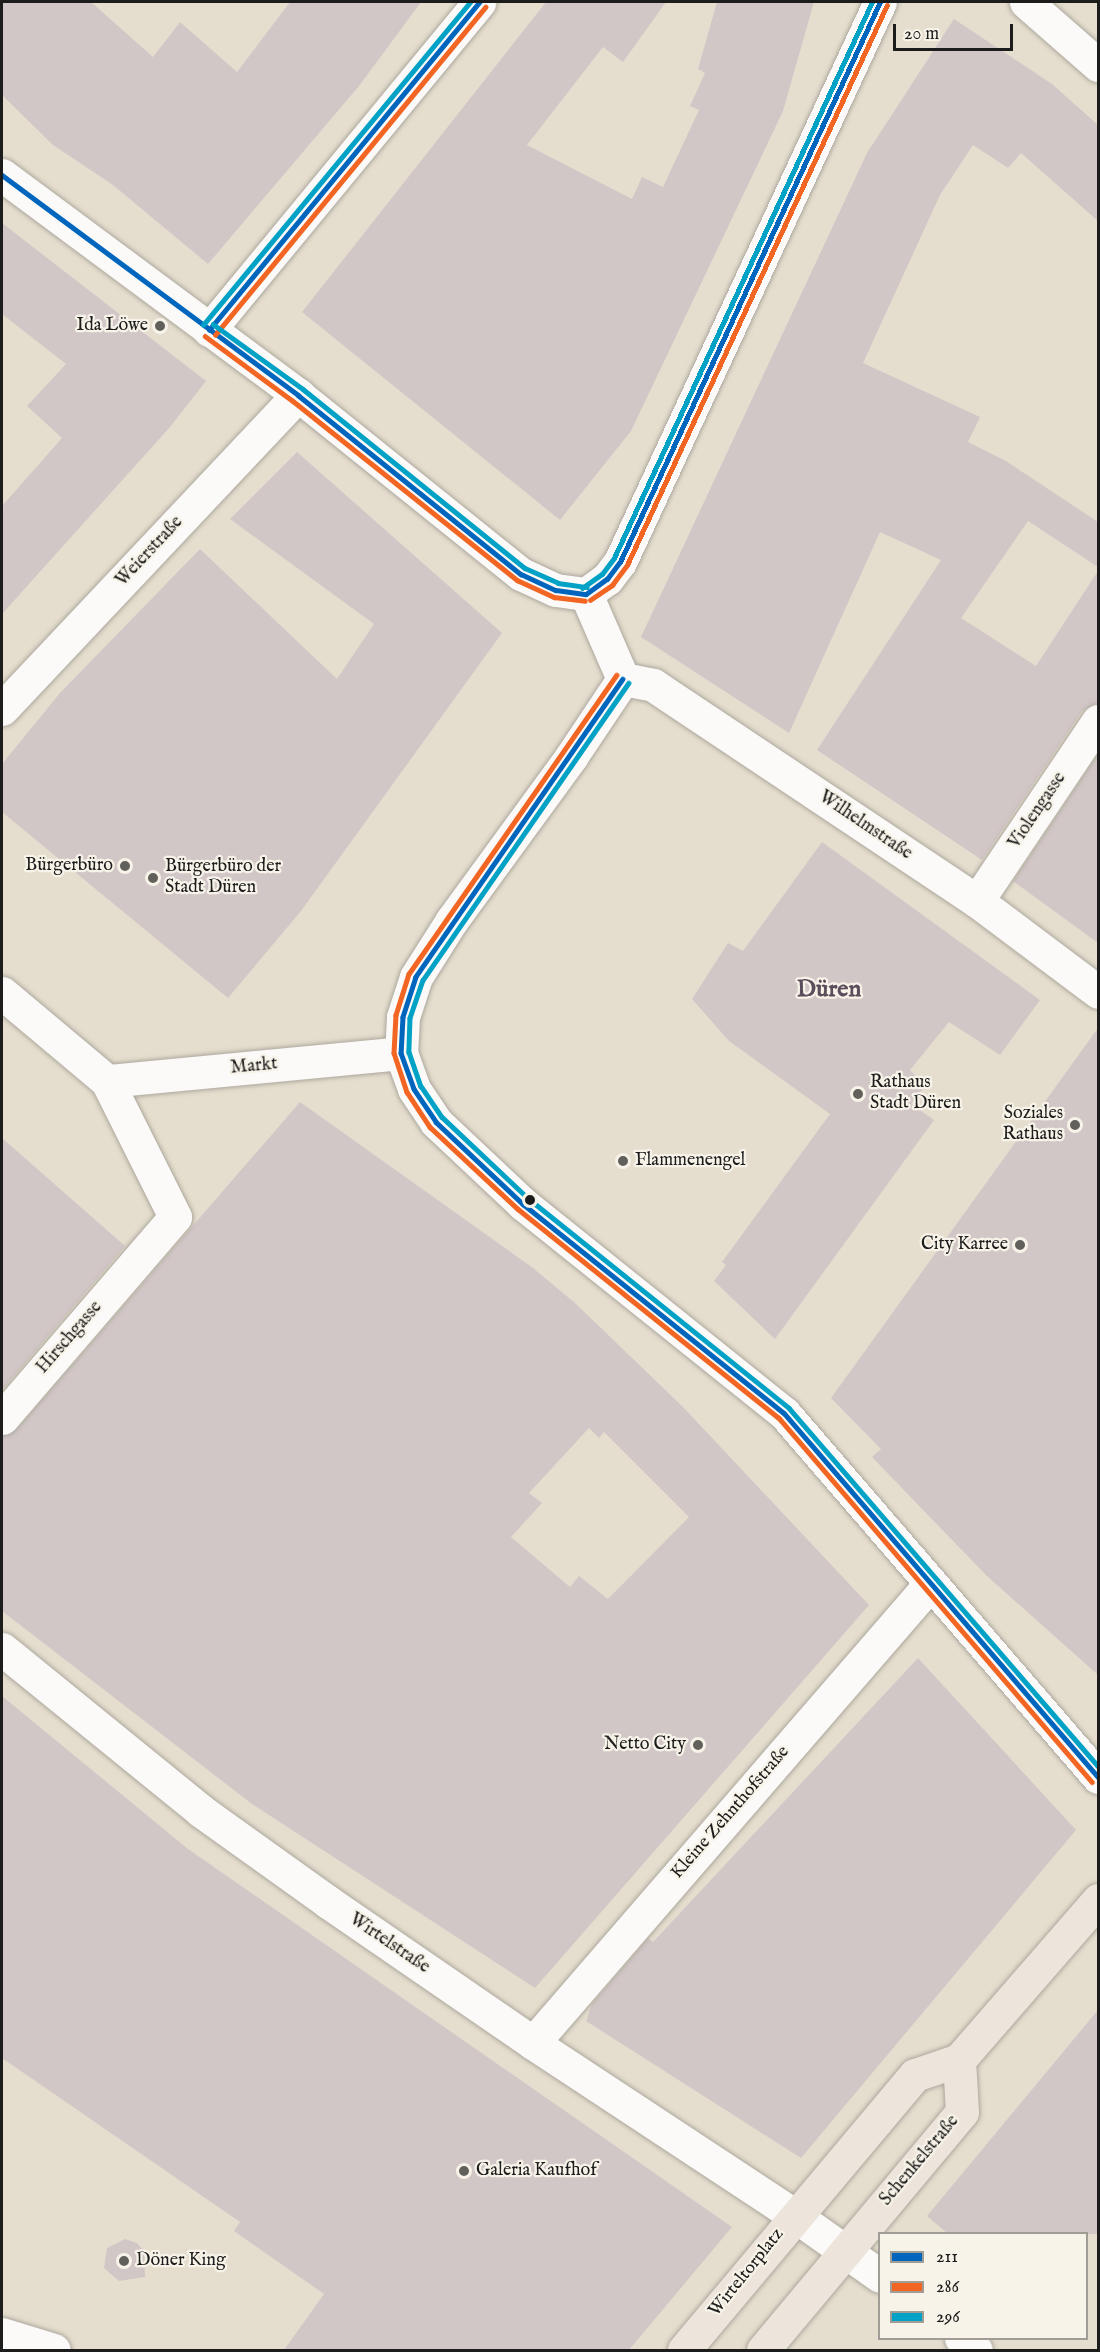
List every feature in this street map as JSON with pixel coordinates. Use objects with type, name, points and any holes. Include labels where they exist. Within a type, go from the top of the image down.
[{"type":"main road","points":[[794,2215],[915,2075],[959,2060],[1098,1900]]},
{"type":"main road","name":"Schenkelstraße","points":[[845,2250],[962,2112],[959,2060]]},
{"type":"main road","name":"Wirteltorplatz","points":[[684,2350],[794,2215]]},
{"type":"main road","points":[[763,2350],[845,2250]]},
{"type":"street","points":[[208,330],[479,2]]},
{"type":"street","points":[[2,175],[298,395],[521,574],[556,590],[586,594],[607,579],[620,562],[880,2]]},
{"type":"street","points":[[1026,2],[1094,50]]},
{"type":"street","name":"Weierstraße","points":[[2,709],[298,395]]},
{"type":"street","points":[[586,594],[623,679],[515,836],[452,920],[416,977],[403,1017],[401,1053],[414,1089],[436,1122],[523,1204],[784,1413],[1098,1777]]},
{"type":"street","name":"Wilhelmstraße","points":[[623,679],[653,685],[977,901],[1098,992]]},
{"type":"street","name":"Violengasse","points":[[977,901],[1098,721]]},
{"type":"street","points":[[4,1001],[107,1081]]},
{"type":"street","name":"Markt","points":[[107,1081],[401,1053]]},
{"type":"street","name":"Hirschgasse","points":[[2,1418],[175,1216],[107,1081]]},
{"type":"street","name":"Kleine Zehnthofstraße","points":[[533,2043],[930,1584]]},
{"type":"street","name":"Wirtelstraße","points":[[2,1649],[201,1811],[533,2043],[794,2215]]},
{"type":"street","name":"Wirteltorplatz","points":[[794,2215],[878,2275]]},
{"type":"street","points":[[2,2334],[54,2350]]},
{"type":"street","points":[[964,2340],[976,2350]]},
{"type":"building","points":[[2,2],[91,2],[153,57],[180,22],[237,72],[290,2],[421,2],[359,86],[208,264],[113,185],[53,145],[2,95]]},
{"type":"building","points":[[546,2],[666,2],[623,62],[603,47],[527,145],[632,199],[642,177],[663,187],[699,110],[690,106],[705,73],[698,69],[717,2],[814,2],[783,111],[631,431],[560,520],[302,312]]},
{"type":"building","points":[[954,19],[1052,84],[1098,125],[1098,221],[1021,153],[1008,168],[973,145],[940,195],[863,363],[980,417],[968,442],[1006,461],[1098,522],[1098,567],[1028,521],[961,618],[1036,666],[1098,571],[1098,702],[1082,711],[982,860],[817,750],[941,560],[880,532],[789,733],[641,637],[867,153]]},
{"type":"building","points":[[2,223],[206,381],[170,427],[2,614],[2,506],[62,438],[27,406],[66,364],[2,314]]},
{"type":"building","points":[[297,452],[502,633],[301,911],[228,998],[2,812],[2,764],[60,693],[200,549],[337,679],[374,624],[230,519]]},
{"type":"building","points":[[1098,754],[1098,943],[1013,881]]},
{"type":"building","name":"Rathaus Stadt Düren","points":[[822,842],[1040,1000],[1000,1055],[949,1022],[910,1070],[925,1086],[911,1104],[934,1120],[775,1339],[714,1281],[726,1265],[722,1262],[830,1114],[729,1041],[692,999],[728,943],[743,951]]},
{"type":"building","name":"City Karree","points":[[1098,1028],[1098,1675],[987,1576],[924,1511],[872,1457],[881,1449],[831,1398]]},
{"type":"building","points":[[300,1102],[533,1268],[575,1303],[683,1407],[869,1605],[535,1988],[252,1804],[2,1611],[2,1436],[16,1430]],"holes":[[[589,1428],[599,1438],[604,1432],[689,1517],[608,1599],[579,1576],[570,1587],[511,1537],[542,1503],[529,1493]]]},
{"type":"building","points":[[2,1138],[125,1246],[2,1390]]},
{"type":"building","points":[[918,1658],[1076,1830],[801,2158],[586,2021],[592,2004],[648,1938],[653,1942]]},
{"type":"building","points":[[2,1696],[188,1849],[732,2227],[629,2350],[284,2350],[324,2294],[234,2231],[240,2222],[2,2058]]},
{"type":"building","points":[[1098,2010],[1098,2234],[1088,2234],[1088,2232],[946,2232],[927,2216]]},
{"type":"building","name":"Döner King","points":[[125,2239],[137,2243],[144,2251],[145,2277],[119,2281],[104,2268],[107,2248]]},
{"type":"transit line","name":"296","points":[[203,325],[470,2]]},
{"type":"transit line","name":"211","points":[[209,330],[479,2]]},
{"type":"transit line","name":"296","points":[[582,588],[602,574],[614,558],[872,2]]},
{"type":"transit line","name":"211","points":[[586,594],[607,579],[620,562],[880,2]]},
{"type":"transit line","name":"286","points":[[590,600],[612,585],[627,565],[887,5]]},
{"type":"transit line","name":"286","points":[[215,335],[485,7]]},
{"type":"transit line","name":"211","points":[[2,175],[298,395],[521,574],[556,590],[586,594]]},
{"type":"transit line","name":"296","points":[[213,324],[303,389],[525,568],[558,583],[587,587]]},
{"type":"transit line","name":"286","points":[[205,336],[293,401],[517,580],[554,597],[585,601]]},
{"type":"transit line","name":"286","points":[[617,675],[409,974],[396,1015],[394,1053],[407,1092],[430,1127],[518,1209],[779,1418],[1092,1782]]},
{"type":"transit line","name":"211","points":[[623,679],[416,977],[403,1017],[401,1053],[414,1089],[436,1122],[523,1204],[784,1413],[1098,1777]]},
{"type":"transit line","name":"296","points":[[629,683],[423,980],[410,1018],[409,1052],[421,1086],[442,1117],[528,1198],[789,1408],[1098,1766]]},
{"type":"place","name":"Ida Löwe","points":[[160,326]]},
{"type":"place","name":"Bürgerbüro","points":[[125,866]]},
{"type":"place","name":"Bürgerbüro der Stadt Düren","points":[[153,878]]},
{"type":"place","name":"Rathaus Stadt Düren","points":[[858,1094]]},
{"type":"place","name":"Soziales Rathaus","points":[[1075,1125]]},
{"type":"place","name":"Flammenengel","points":[[623,1161]]},
{"type":"place","name":"City Karree","points":[[1020,1245]]},
{"type":"place","name":"Netto City","points":[[698,1745]]},
{"type":"place","name":"Galeria Kaufhof","points":[[464,2171]]},
{"type":"place","name":"Döner King","points":[[124,2261]]},
{"type":"district","name":"Düren","points":[[829,990]]}]
